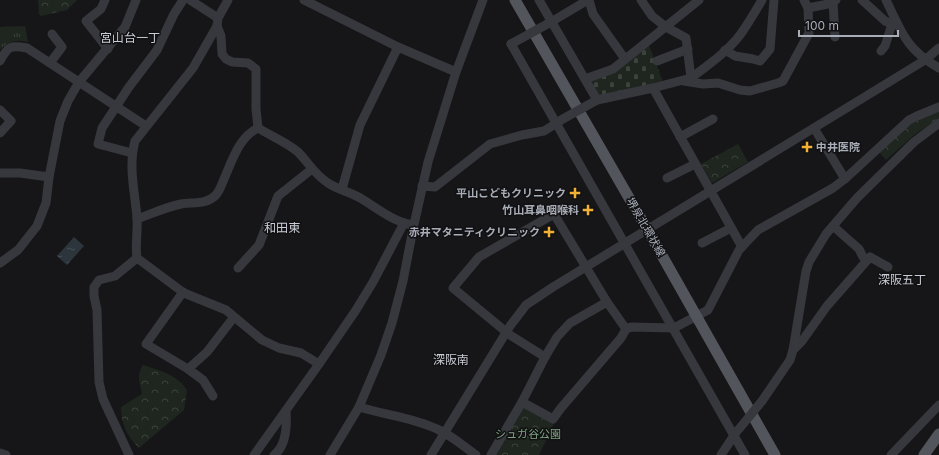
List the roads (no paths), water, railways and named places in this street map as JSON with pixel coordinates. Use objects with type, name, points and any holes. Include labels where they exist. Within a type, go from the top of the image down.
[{"type":"main road","name":"堺泉北環状線","points":[[515,0],[775,455]]},
{"type":"main road","points":[[924,455],[939,434]]},
{"type":"main road","points":[[929,455],[939,445]]},
{"type":"street","points":[[105,0],[101,9],[86,21],[108,48]]},
{"type":"street","points":[[0,263],[18,250],[37,226],[46,203],[49,177],[60,121],[68,101],[79,82],[125,27],[136,0]]},
{"type":"street","points":[[132,154],[98,144],[102,128],[115,106],[157,50],[182,0]]},
{"type":"street","points":[[190,0],[217,22],[221,36],[222,54],[226,59],[232,62],[248,63],[256,69],[256,109],[258,128]]},
{"type":"street","points":[[228,0],[193,68],[135,141],[132,154],[132,174],[137,219],[136,242],[138,258],[183,292],[226,310],[262,340],[279,348],[301,353],[319,364]]},
{"type":"street","points":[[304,0],[398,47],[456,72]]},
{"type":"street","points":[[330,455],[359,407],[381,355],[392,323],[403,281],[409,224],[456,72],[483,0]]},
{"type":"street","points":[[539,0],[597,100]]},
{"type":"street","points":[[625,59],[593,14],[588,0],[511,44],[558,122],[606,213],[737,431],[746,455]]},
{"type":"street","points":[[640,0],[652,16],[666,27],[686,38],[691,78]]},
{"type":"street","points":[[585,79],[613,69],[699,0]]},
{"type":"street","points":[[422,186],[435,187],[490,144],[522,135],[544,132],[558,122],[597,100],[691,78],[711,63],[740,35],[762,0]]},
{"type":"street","points":[[725,50],[736,56],[753,59],[760,62],[770,49],[774,0]]},
{"type":"street","points":[[862,0],[885,21],[894,23]]},
{"type":"street","points":[[886,0],[894,23],[904,38],[925,60],[939,68]]},
{"type":"street","points":[[681,80],[703,84],[718,83],[740,90],[750,90],[783,81],[809,33],[810,22],[806,4],[828,4],[834,1],[835,37]]},
{"type":"street","points":[[881,51],[885,46],[894,23]]},
{"type":"street","points":[[50,63],[62,47],[52,34]]},
{"type":"street","points":[[0,62],[5,52],[12,47],[18,46],[27,48],[146,126]]},
{"type":"street","points":[[342,190],[360,125],[398,47]]},
{"type":"street","points":[[431,455],[506,332],[526,305],[647,229],[925,60],[939,48]]},
{"type":"street","points":[[657,61],[688,49]]},
{"type":"street","points":[[653,88],[742,247]]},
{"type":"street","points":[[522,402],[553,419],[622,338],[626,329],[631,327],[674,328],[708,310],[740,250],[758,230],[833,188],[909,120],[939,107]]},
{"type":"street","points":[[0,110],[11,121],[0,133]]},
{"type":"street","points":[[680,137],[713,119]]},
{"type":"street","points":[[721,455],[790,360],[806,271],[809,262],[826,234],[878,176],[914,142],[939,123]]},
{"type":"street","points":[[258,128],[284,142],[297,152],[312,169],[329,184],[360,198],[390,217],[409,224]]},
{"type":"street","points":[[137,219],[182,204],[201,203],[216,195],[221,187],[235,153],[242,142],[253,130],[258,128]]},
{"type":"street","points":[[814,128],[844,179]]},
{"type":"street","points":[[667,178],[695,164]]},
{"type":"street","points":[[238,268],[259,245],[278,196],[312,169]]},
{"type":"street","points":[[0,173],[20,173],[49,177]]},
{"type":"street","points":[[545,357],[506,332],[453,288],[479,257],[554,214],[607,302],[626,329]]},
{"type":"street","points":[[254,455],[319,364],[409,224]]},
{"type":"street","points":[[833,226],[859,250],[863,257]]},
{"type":"street","points":[[702,243],[731,228]]},
{"type":"street","points":[[793,350],[870,257],[888,268]]},
{"type":"street","points":[[129,455],[103,399],[99,382],[97,310],[94,287],[99,280],[114,276],[138,258]]},
{"type":"street","points":[[183,292],[146,344],[188,369],[203,380],[213,396]]},
{"type":"street","points":[[491,455],[557,337],[570,323],[607,302]]},
{"type":"street","points":[[188,369],[207,352],[234,317]]},
{"type":"street","points":[[891,455],[939,405]]},
{"type":"street","points":[[359,407],[418,421],[445,434],[476,455]]},
{"type":"street","points":[[274,455],[282,447],[286,411]]},
{"type":"street","points":[[0,453],[6,455]]},
{"type":"water","points":[[74,237],[84,246],[67,265],[57,256]]},
{"type":"place","name":"中井医院","points":[[807,147]]},
{"type":"place","name":"平山こどもクリニック","points":[[575,193]]},
{"type":"place","name":"竹山耳鼻咽喉科","points":[[588,210]]},
{"type":"place","name":"赤井マタニティクリニック","points":[[549,232]]},
{"type":"district","name":"宮山台一丁","points":[[130,37]]},
{"type":"district","name":"和田東","points":[[282,227]]},
{"type":"district","name":"深阪五丁","points":[[902,279]]},
{"type":"district","name":"深阪南","points":[[451,359]]},
{"type":"park label","name":"シュガ谷公園","points":[[528,434]]}]
